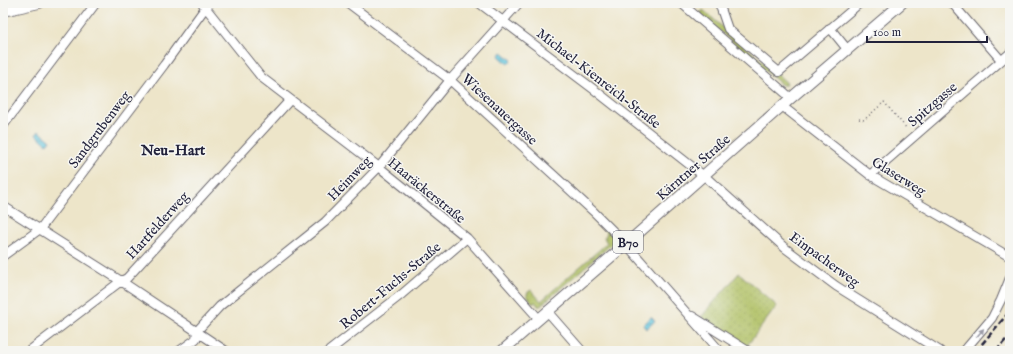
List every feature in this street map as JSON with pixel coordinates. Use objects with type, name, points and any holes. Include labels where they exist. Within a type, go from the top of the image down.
[{"type":"main road","points":[[3,11],[39,3]]},
{"type":"main road","name":"Kärntner Straße","points":[[502,351],[847,49],[902,3]]},
{"type":"street","points":[[3,126],[96,3]]},
{"type":"street","name":"Wiesenauergasse","points":[[348,3],[450,80],[594,212],[626,244],[720,351]]},
{"type":"street","name":"Michael-Kienreich-Straße","points":[[479,3],[703,176]]},
{"type":"street","name":"Heimweg","points":[[179,351],[196,338],[197,331],[220,306],[325,222],[378,167],[450,80],[519,3]]},
{"type":"street","points":[[681,3],[791,98]]},
{"type":"street","points":[[720,3],[728,29],[779,72],[860,3]]},
{"type":"street","points":[[952,3],[1002,60]]},
{"type":"street","name":"Haaräckerstraße","points":[[206,4],[261,78],[378,167],[466,238],[539,319]]},
{"type":"street","name":"Sandgrubenweg","points":[[3,256],[40,229],[164,65],[206,4]]},
{"type":"street","points":[[830,28],[847,49]]},
{"type":"street","name":"Spitzgasse","points":[[870,175],[1010,53]]},
{"type":"street","name":"Hartfelderweg","points":[[29,351],[127,278],[290,100]]},
{"type":"street","name":"Glaserweg","points":[[782,106],[870,175],[1010,257]]},
{"type":"street","name":"Einpacherweg","points":[[703,176],[785,248],[836,286],[940,351]]},
{"type":"street","points":[[3,206],[121,281],[226,351]]},
{"type":"street","name":"Robert-Fuchs-Straße","points":[[329,351],[402,294],[466,238]]},
{"type":"street","points":[[964,351],[992,318],[1010,278]]},
{"type":"street","points":[[684,310],[748,351]]},
{"type":"street","points":[[547,311],[582,351]]},
{"type":"path","points":[[859,119],[864,120],[884,102],[907,129]]},
{"type":"green space","points":[[703,10],[787,83],[786,85],[782,85],[700,14]]},
{"type":"green space","points":[[598,223],[615,238],[615,241],[539,307],[535,302],[533,304],[527,296],[527,293],[531,290],[541,301],[607,243],[604,238],[607,233]]},
{"type":"green space","points":[[739,273],[777,306],[746,347],[701,317]]},
{"type":"water","points":[[502,52],[512,60],[508,64],[499,56]]},
{"type":"water","points":[[39,131],[50,140],[47,144],[36,135]]},
{"type":"water","points":[[651,317],[655,321],[646,329],[643,325]]},
{"type":"railway","points":[[976,351],[1010,311]]},
{"type":"railway","points":[[996,351],[1010,335]]},
{"type":"district","name":"Neu-Hart","points":[[173,150]]}]
